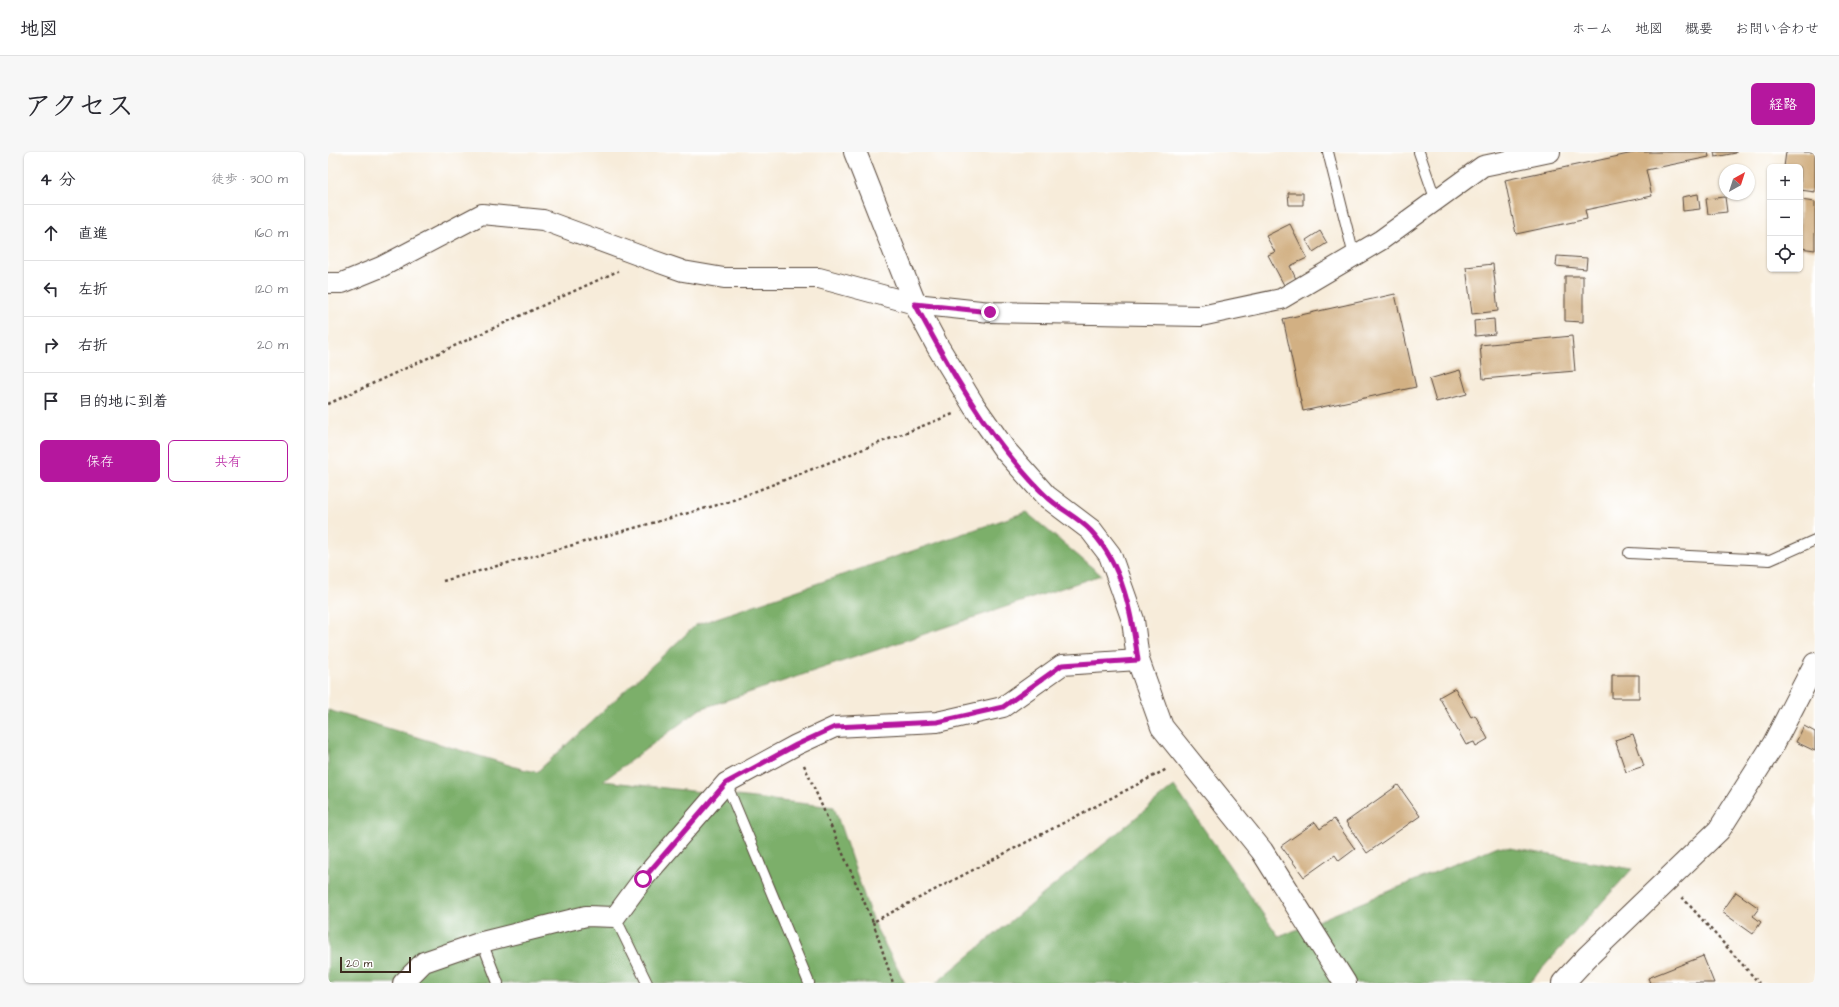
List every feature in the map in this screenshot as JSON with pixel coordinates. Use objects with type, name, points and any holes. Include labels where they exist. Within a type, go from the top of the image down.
[{"type":"street","points":[[855,152],[915,304],[938,348],[974,406],[1006,450],[1046,496],[1091,530],[1110,555],[1133,620],[1138,660],[1162,727],[1262,851],[1345,983]]},
{"type":"street","points":[[328,283],[342,283],[381,267],[482,214],[543,220],[683,271],[724,278],[819,278],[915,304],[990,312],[1201,316],[1281,300],[1381,240],[1483,166],[1550,152]]},
{"type":"street","points":[[403,983],[424,962],[482,942],[586,916],[615,917],[643,879],[726,783],[796,745],[835,727],[937,722],[1003,707],[1062,665],[1138,660]]},
{"type":"street","points":[[1563,983],[1719,830],[1773,745],[1815,664]]},
{"type":"lane","points":[[1328,152],[1354,256]]},
{"type":"lane","points":[[1419,152],[1436,200]]},
{"type":"lane","points":[[1629,553],[1770,560],[1815,540]]},
{"type":"lane","points":[[726,783],[808,983]]},
{"type":"lane","points":[[615,917],[647,983]]},
{"type":"lane","points":[[482,942],[498,983]]},
{"type":"path","points":[[328,404],[646,258]]},
{"type":"path","points":[[444,581],[728,502],[974,406]]},
{"type":"path","points":[[796,745],[873,922],[893,983]]},
{"type":"path","points":[[873,922],[1187,758]]},
{"type":"path","points":[[1667,880],[1759,983]]},
{"type":"green space","points":[[1026,512],[1101,575],[700,709],[603,781],[834,807],[873,922],[905,983],[328,983],[328,710],[522,769],[537,772],[696,625]]},
{"type":"green space","points":[[1174,786],[1279,937],[1498,846],[1632,869],[1529,983],[936,983]]},
{"type":"building","points":[[1638,152],[1708,152],[1709,157],[1646,170],[1652,196],[1585,210],[1587,219],[1516,234],[1505,180]]},
{"type":"building","points":[[1714,152],[1736,152],[1736,153],[1715,157]]},
{"type":"building","points":[[1786,152],[1815,152],[1815,192],[1803,190],[1803,164],[1784,164]]},
{"type":"building","points":[[1288,193],[1303,193],[1303,205],[1289,205]]},
{"type":"building","points":[[1698,194],[1700,209],[1683,211],[1682,197]]},
{"type":"building","points":[[1719,198],[1719,200],[1725,200],[1727,212],[1708,214],[1706,199]]},
{"type":"building","points":[[1803,200],[1815,202],[1815,250],[1803,248]]},
{"type":"building","points":[[1290,224],[1307,258],[1290,266],[1296,279],[1284,285],[1268,255],[1275,252],[1266,236]]},
{"type":"building","points":[[1320,231],[1327,243],[1313,252],[1306,240]]},
{"type":"building","points":[[1557,256],[1587,258],[1586,269],[1556,266]]},
{"type":"building","points":[[1493,264],[1498,311],[1472,314],[1466,267]]},
{"type":"building","points":[[1565,276],[1583,276],[1583,322],[1565,321]]},
{"type":"building","points":[[1395,294],[1416,387],[1303,411],[1283,319]]},
{"type":"building","points":[[1494,319],[1495,334],[1475,336],[1474,321]]},
{"type":"building","points":[[1572,336],[1575,371],[1483,379],[1480,345]]},
{"type":"building","points":[[1460,370],[1467,394],[1436,402],[1429,379]]},
{"type":"building","points":[[1612,675],[1639,675],[1639,698],[1612,698]]},
{"type":"building","points":[[1455,688],[1471,717],[1475,715],[1488,739],[1476,746],[1474,742],[1466,745],[1439,697]]},
{"type":"building","points":[[1804,726],[1815,732],[1815,751],[1796,742]]},
{"type":"building","points":[[1633,734],[1644,766],[1626,772],[1615,740]]},
{"type":"building","points":[[1398,785],[1420,816],[1367,853],[1346,822]]},
{"type":"building","points":[[1334,819],[1355,849],[1339,861],[1335,855],[1304,877],[1281,846],[1315,822],[1320,829]]},
{"type":"building","points":[[1736,892],[1759,908],[1753,916],[1761,922],[1753,934],[1722,912]]},
{"type":"building","points":[[1703,956],[1714,983],[1650,983],[1648,978]]},
{"type":"route","points":[[643,879],[726,783],[796,745],[835,727],[937,722],[1003,707],[1062,665],[1138,660],[1133,620],[1110,555],[1091,530],[1046,496],[1006,450],[974,406],[938,348],[915,304],[990,312]]}]
